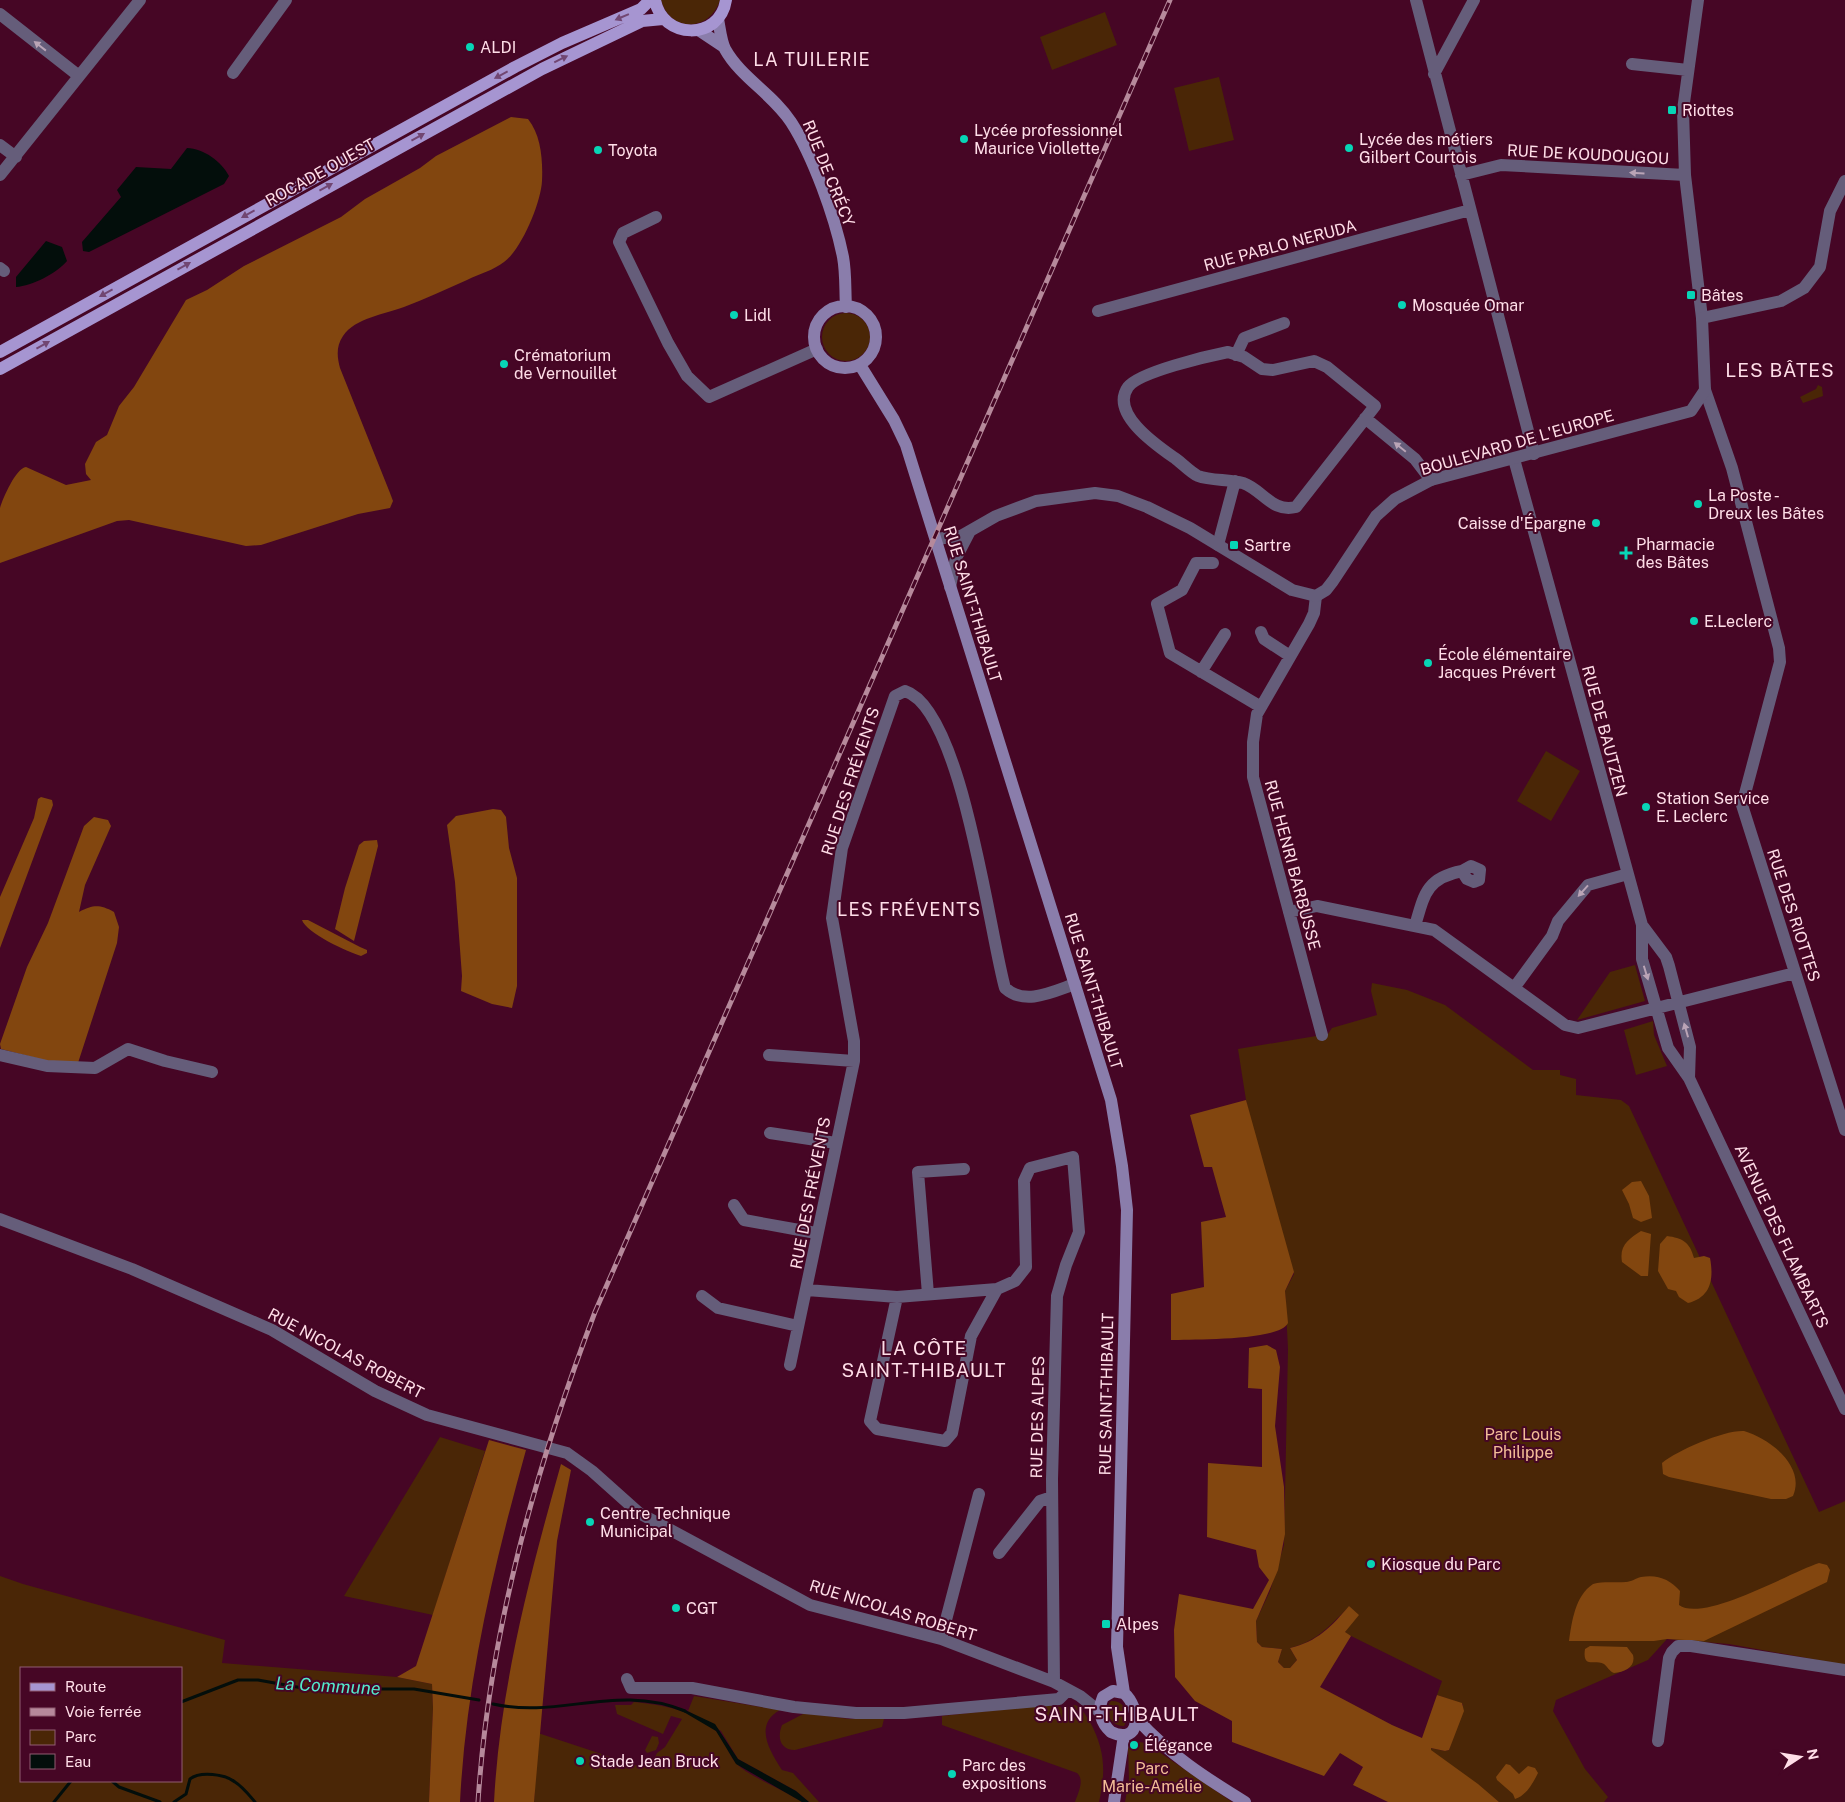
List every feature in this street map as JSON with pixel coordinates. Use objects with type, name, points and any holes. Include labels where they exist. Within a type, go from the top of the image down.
[{"type":"main road","name":"ROCADE OUEST","points":[[0,352],[443,106],[562,43],[641,9],[650,0]]},
{"type":"main road","points":[[655,0],[663,19],[680,30],[700,30],[718,19],[726,0]]},
{"type":"main road","name":"ROCADE OUEST","points":[[0,369],[542,69],[642,21],[663,19]]},
{"type":"main road","name":"RUE DE CRÉCY","points":[[718,19],[724,47]]},
{"type":"main road","name":"RUE DE CRÉCY","points":[[700,30],[724,47],[736,64],[780,107],[792,123],[807,155],[838,236],[843,259],[846,306]]},
{"type":"main road","points":[[846,306],[865,313],[873,324],[876,333],[873,351],[860,365],[843,368],[827,362],[817,349],[815,340],[818,323],[830,311],[846,306]]},
{"type":"main road","name":"RUE SAINT-THIBAULT","points":[[860,365],[902,436],[1111,1100],[1127,1210],[1117,1659],[1124,1693]]},
{"type":"main road","name":"RUE SAINT-THIBAULT","points":[[1106,1695],[1117,1659]]},
{"type":"main road","points":[[1123,1734],[1135,1728],[1136,1719],[1133,1705],[1124,1693],[1106,1695],[1100,1712],[1106,1727],[1123,1734],[1161,1745]]},
{"type":"main road","points":[[1136,1719],[1161,1745],[1182,1762],[1245,1802]]},
{"type":"main road","points":[[1114,1802],[1123,1734]]},
{"type":"street","points":[[0,175],[140,0]]},
{"type":"street","points":[[233,73],[286,0]]},
{"type":"street","points":[[1416,0],[1534,454]]},
{"type":"street","points":[[1434,74],[1474,0]]},
{"type":"street","points":[[1698,0],[1683,110],[1685,175],[1702,318],[1705,390]]},
{"type":"street","points":[[0,14],[79,76]]},
{"type":"street","points":[[1632,64],[1688,70]]},
{"type":"street","points":[[0,145],[16,157]]},
{"type":"street","name":"RUE DE KOUDOUGOU","points":[[1461,175],[1501,165],[1685,175]]},
{"type":"street","points":[[1702,318],[1781,301],[1804,288],[1820,267],[1830,211],[1845,181]]},
{"type":"street","name":"RUE PABLO NERUDA","points":[[1098,311],[1470,210]]},
{"type":"street","points":[[656,217],[623,233],[619,242],[668,343],[687,376],[709,398],[817,349]]},
{"type":"street","points":[[1236,355],[1244,338],[1284,323]]},
{"type":"street","points":[[1228,352],[1236,355],[1262,369],[1273,370],[1314,361],[1327,367],[1375,406],[1296,507],[1287,510],[1278,507],[1245,484],[1198,476],[1145,436],[1132,420],[1126,408],[1124,396],[1129,387],[1141,378],[1207,356],[1228,352]]},
{"type":"street","name":"BOULEVARD DE L'EUROPE","points":[[1316,596],[1326,590],[1333,581],[1376,516],[1395,500],[1431,480],[1691,411],[1705,390]]},
{"type":"street","name":"RUE DES RIOTTES","points":[[1705,390],[1732,468],[1780,662],[1742,805],[1845,1130]]},
{"type":"street","points":[[1365,418],[1415,459],[1431,480]]},
{"type":"street","name":"RUE DE BAUTZEN","points":[[1514,459],[1642,925],[1642,960],[1670,1053],[1689,1078]]},
{"type":"street","points":[[1218,545],[1235,481]]},
{"type":"street","points":[[936,540],[965,534],[996,516],[1036,502],[1095,493],[1118,496],[1147,507],[1190,528],[1292,590],[1316,596]]},
{"type":"street","points":[[943,563],[965,534]]},
{"type":"street","points":[[950,587],[956,558],[965,534]]},
{"type":"street","points":[[1213,563],[1196,563],[1182,590],[1157,604],[1170,653],[1261,707]]},
{"type":"street","name":"RUE HENRI BARBUSSE","points":[[1316,596],[1314,613],[1257,714],[1253,742],[1253,778],[1322,1035]]},
{"type":"street","points":[[1261,632],[1264,638],[1290,656]]},
{"type":"street","points":[[1201,672],[1225,634]]},
{"type":"street","name":"RUE DES FRÉVENTS","points":[[790,1365],[807,1290],[816,1233],[854,1061],[854,1041],[832,918],[842,848],[895,696],[905,691],[914,694],[926,708],[943,736],[956,774],[977,851],[1004,988],[1012,995],[1027,998],[1075,984]]},
{"type":"street","points":[[1415,926],[1426,889],[1434,881],[1449,873],[1462,871]]},
{"type":"street","points":[[1514,988],[1552,936],[1558,921],[1588,884],[1628,874]]},
{"type":"street","points":[[1289,912],[1317,906],[1434,930],[1565,1025],[1578,1028],[1795,973]]},
{"type":"street","name":"RUE DE BAUTZEN","points":[[1642,925],[1666,957],[1690,1047],[1689,1078]]},
{"type":"street","points":[[0,1055],[47,1066],[96,1068],[128,1049],[165,1061],[212,1072]]},
{"type":"street","points":[[769,1055],[854,1061]]},
{"type":"street","name":"AVENUE DES FLAMBARTS","points":[[1689,1078],[1845,1409]]},
{"type":"street","points":[[770,1133],[836,1143]]},
{"type":"street","name":"RUE DES ALPES","points":[[997,1289],[1015,1281],[1026,1267],[1024,1181],[1030,1168],[1073,1157],[1079,1232],[1066,1265],[1057,1296],[1052,1497],[1054,1682]]},
{"type":"street","points":[[928,1294],[918,1172],[964,1169]]},
{"type":"street","points":[[734,1205],[744,1220],[816,1233]]},
{"type":"street","name":"RUE NICOLAS ROBERT","points":[[0,1219],[132,1269],[272,1330],[375,1391],[427,1414],[567,1453],[592,1471],[639,1513],[810,1605],[941,1639],[1054,1682],[1080,1696],[1100,1712]]},
{"type":"street","points":[[807,1290],[897,1297],[997,1289]]},
{"type":"street","points":[[897,1297],[870,1421],[877,1429],[945,1441],[952,1433],[971,1336],[997,1289]]},
{"type":"street","points":[[702,1296],[718,1308],[798,1326]]},
{"type":"street","points":[[941,1639],[979,1494]]},
{"type":"street","points":[[999,1553],[1040,1501],[1052,1497]]},
{"type":"street","points":[[1658,1741],[1669,1658],[1678,1646],[1691,1646],[1845,1670]]},
{"type":"street","points":[[627,1679],[631,1688],[692,1688],[794,1707],[856,1713],[904,1713],[1058,1699],[1068,1690]]},
{"type":"street","name":"RUE NICOLAS ROBERT","points":[[1080,1696],[1106,1695]]},
{"type":"green space","points":[[661,0],[720,0],[715,11],[708,18],[699,23],[690,24],[681,23],[673,18],[666,11]]},
{"type":"green space","points":[[1105,12],[1117,45],[1052,70],[1040,37]]},
{"type":"green space","points":[[1219,77],[1234,140],[1189,151],[1174,88]]},
{"type":"green space","points":[[846,313],[855,315],[863,320],[868,328],[870,337],[868,346],[863,354],[855,359],[846,361],[837,359],[829,354],[824,346],[822,337],[824,328],[829,320],[837,315]]},
{"type":"green space","points":[[1818,385],[1822,387],[1823,396],[1803,403],[1800,397],[1816,389]]},
{"type":"green space","points":[[1546,751],[1580,771],[1551,821],[1517,801]]},
{"type":"green space","points":[[1635,965],[1645,1001],[1577,1020],[1610,972]]},
{"type":"green space","name":"Parc Louis Philippe","points":[[1372,983],[1407,990],[1445,1005],[1533,1070],[1560,1070],[1560,1075],[1576,1079],[1576,1095],[1621,1100],[1629,1106],[1819,1512],[1845,1501],[1845,1665],[1729,1644],[1667,1639],[1648,1660],[1556,1700],[1553,1711],[1585,1769],[1608,1797],[1604,1802],[1499,1802],[1431,1752],[1431,1748],[1449,1750],[1463,1704],[1437,1695],[1442,1681],[1345,1633],[1350,1606],[1316,1637],[1290,1648],[1297,1660],[1290,1668],[1284,1668],[1278,1662],[1282,1649],[1262,1647],[1257,1642],[1256,1621],[1270,1591],[1284,1545],[1288,1349],[1285,1291],[1294,1274],[1253,1132],[1238,1049],[1328,1034],[1332,1028],[1377,1015],[1371,991]]},
{"type":"green space","points":[[1653,1021],[1654,1035],[1667,1066],[1636,1075],[1624,1030]]},
{"type":"green space","points":[[440,1437],[485,1451],[433,1615],[344,1596]]},
{"type":"green space","points":[[0,1576],[225,1640],[222,1663],[397,1677],[432,1684],[433,1708],[429,1802],[0,1802]]},
{"type":"green space","points":[[694,1696],[780,1710],[767,1723],[766,1738],[769,1747],[782,1770],[793,1773],[819,1802],[809,1802],[796,1791],[738,1759],[721,1731],[688,1711]]},
{"type":"green space","points":[[1111,1701],[1120,1703],[1125,1709],[1127,1717],[1124,1726],[1115,1724],[1109,1717],[1108,1709]]},
{"type":"green space","name":"Stade Jean Bruck","points":[[634,1702],[667,1707],[699,1718],[716,1731],[733,1759],[741,1768],[802,1802],[534,1802],[538,1733],[641,1767],[645,1759],[654,1759],[657,1753],[665,1747],[682,1719],[671,1716],[663,1734],[617,1714],[615,1705],[631,1705]]},
{"type":"green space","points":[[1042,1705],[1061,1707],[1062,1710],[1067,1711],[1069,1706],[1078,1706],[1090,1722],[1099,1742],[1103,1761],[1103,1780],[1099,1802],[1075,1802],[1081,1783],[1077,1773],[942,1725],[942,1716]]},
{"type":"green space","points":[[805,1713],[849,1719],[884,1719],[882,1727],[795,1750],[786,1748],[780,1738],[782,1725]]},
{"type":"green space","points":[[652,1736],[658,1737],[659,1743],[656,1750],[647,1753],[645,1750]]},
{"type":"green space","name":"Parc Marie-Amélie","points":[[1132,1741],[1146,1743],[1232,1802],[1125,1802],[1129,1780],[1128,1746]]},
{"type":"shaded area","points":[[511,117],[528,119],[536,132],[541,156],[542,181],[534,212],[524,236],[511,256],[500,265],[486,272],[412,304],[371,317],[355,325],[348,330],[339,344],[340,368],[393,501],[390,508],[358,514],[261,545],[246,546],[129,520],[117,521],[0,563],[0,508],[18,472],[26,467],[66,485],[91,480],[86,474],[85,464],[96,442],[107,435],[119,406],[134,387],[186,300],[207,290],[244,266],[341,217],[365,199],[420,168],[436,156]]},
{"type":"shaded area","points":[[41,797],[52,800],[53,805],[0,948],[0,897],[34,818],[38,799]]},
{"type":"shaded area","points":[[493,809],[501,810],[506,817],[509,848],[517,878],[517,986],[512,1008],[492,1004],[461,991],[462,976],[455,882],[447,825],[456,816]]},
{"type":"shaded area","points":[[94,817],[108,820],[111,826],[85,885],[79,912],[92,907],[104,908],[114,912],[119,927],[117,943],[77,1066],[59,1064],[1,1049],[0,1044],[27,967],[48,923],[84,826]]},
{"type":"shaded area","points":[[377,840],[378,846],[354,941],[335,929],[345,888],[359,845],[364,841]]},
{"type":"shaded area","points":[[302,920],[308,920],[367,950],[367,953],[361,956],[347,951],[311,931]]},
{"type":"shaded area","points":[[1246,1100],[1294,1272],[1285,1291],[1288,1323],[1281,1329],[1253,1336],[1171,1340],[1171,1294],[1204,1287],[1201,1222],[1226,1217],[1212,1167],[1204,1167],[1190,1115]]},
{"type":"shaded area","points":[[1641,1181],[1649,1196],[1652,1218],[1641,1222],[1633,1218],[1622,1190],[1632,1182]]},
{"type":"shaded area","points":[[1641,1231],[1651,1234],[1648,1276],[1641,1276],[1622,1262],[1621,1256],[1626,1243]]},
{"type":"shaded area","points":[[1667,1236],[1685,1242],[1694,1258],[1704,1256],[1710,1258],[1711,1280],[1709,1286],[1706,1292],[1696,1300],[1688,1303],[1679,1297],[1676,1291],[1668,1289],[1658,1271],[1660,1244]]},
{"type":"shaded area","points":[[1267,1345],[1276,1350],[1280,1367],[1275,1426],[1284,1487],[1285,1534],[1278,1570],[1256,1621],[1257,1642],[1262,1647],[1282,1649],[1278,1662],[1284,1668],[1290,1668],[1297,1660],[1290,1648],[1316,1637],[1349,1606],[1359,1615],[1345,1632],[1351,1636],[1320,1687],[1392,1725],[1422,1738],[1437,1695],[1462,1703],[1464,1711],[1449,1750],[1431,1748],[1431,1750],[1478,1784],[1499,1802],[1388,1802],[1353,1785],[1363,1767],[1340,1753],[1324,1776],[1232,1742],[1232,1721],[1195,1701],[1175,1677],[1174,1630],[1179,1594],[1253,1609],[1269,1580],[1259,1567],[1256,1550],[1207,1537],[1208,1463],[1262,1467],[1262,1389],[1248,1388],[1249,1348]]},
{"type":"shaded area","points":[[1744,1431],[1774,1447],[1790,1464],[1796,1485],[1793,1496],[1786,1499],[1771,1499],[1669,1477],[1663,1474],[1662,1463],[1679,1452],[1713,1437]]},
{"type":"shaded area","points":[[489,1440],[526,1450],[483,1624],[468,1713],[460,1802],[429,1802],[433,1708],[432,1684],[397,1677],[416,1666]]},
{"type":"shaded area","points":[[561,1464],[571,1470],[557,1541],[534,1802],[494,1802],[503,1716],[518,1631],[538,1547]]},
{"type":"shaded area","points":[[1819,1563],[1827,1565],[1830,1570],[1827,1582],[1704,1641],[1667,1639],[1654,1641],[1569,1641],[1578,1602],[1593,1584],[1628,1582],[1647,1576],[1663,1578],[1680,1591],[1679,1605],[1691,1609],[1726,1602]]},
{"type":"shaded area","points":[[1590,1646],[1627,1647],[1633,1655],[1633,1663],[1626,1670],[1614,1673],[1604,1664],[1590,1662],[1585,1659],[1585,1649]]},
{"type":"shaded area","points":[[1506,1764],[1510,1765],[1519,1774],[1528,1766],[1535,1768],[1538,1773],[1526,1792],[1515,1799],[1513,1794],[1496,1777]]},
{"type":"water","points":[[187,148],[199,150],[217,161],[229,176],[224,184],[89,252],[83,251],[82,242],[121,197],[117,190],[136,167],[171,169]]},
{"type":"water","points":[[46,241],[62,247],[67,261],[63,266],[44,278],[16,287],[16,277]]},
{"type":"water","points":[[683,1709],[715,1724],[738,1759],[796,1791],[809,1802],[802,1802],[736,1764],[716,1731],[682,1711]]},
{"type":"waterway","name":"La Commune","points":[[182,1702],[238,1680],[258,1680],[308,1689],[414,1689],[479,1700]]},
{"type":"waterway","points":[[493,1704],[542,1707],[612,1700],[636,1700],[660,1703],[685,1711]]},
{"type":"waterway","points":[[174,1802],[186,1794],[190,1779],[206,1774],[219,1775],[231,1779],[255,1802]]},
{"type":"waterway","name":"La Commune","points":[[54,1802],[70,1782]]},
{"type":"waterway","points":[[113,1782],[119,1787],[160,1802]]},
{"type":"railway","points":[[478,1802],[492,1676],[518,1553],[553,1431],[595,1312],[1170,0]]},
{"type":"place","name":"ALDI","points":[[470,47]]},
{"type":"place","name":"Riottes","points":[[1672,110]]},
{"type":"place","name":"Lycée professionnel Maurice Viollette","points":[[964,139]]},
{"type":"place","name":"Lycée des métiers Gilbert Courtois","points":[[1349,148]]},
{"type":"place","name":"Toyota","points":[[598,150]]},
{"type":"place","name":"Bâtes","points":[[1691,295]]},
{"type":"place","name":"Mosquée Omar","points":[[1402,305]]},
{"type":"place","name":"Lidl","points":[[734,315]]},
{"type":"place","name":"Crématorium de Vernouillet","points":[[504,364]]},
{"type":"place","name":"La Poste - Dreux les Bâtes","points":[[1698,504]]},
{"type":"place","name":"Caisse d'Épargne","points":[[1596,523]]},
{"type":"place","name":"Sartre","points":[[1234,545]]},
{"type":"place","name":"Pharmacie des Bâtes","points":[[1626,553]]},
{"type":"place","name":"E.Leclerc","points":[[1694,621]]},
{"type":"place","name":"École élémentaire Jacques Prévert","points":[[1428,663]]},
{"type":"place","name":"Station Service E. Leclerc","points":[[1646,807]]},
{"type":"place","name":"Centre Technique Municipal","points":[[590,1522]]},
{"type":"place","name":"Kiosque du Parc","points":[[1371,1564]]},
{"type":"place","name":"CGT","points":[[676,1608]]},
{"type":"place","name":"Alpes","points":[[1106,1624]]},
{"type":"place","name":"Élégance","points":[[1134,1745]]},
{"type":"place","name":"Stade Jean Bruck","points":[[580,1761]]},
{"type":"place","name":"Parc des expositions","points":[[952,1774]]},
{"type":"district","name":"LA TUILERIE","points":[[812,60]]},
{"type":"district","name":"LES BÂTES","points":[[1780,370]]},
{"type":"district","name":"LES FRÉVENTS","points":[[909,910]]},
{"type":"district","name":"LA CÔTE SAINT-THIBAULT","points":[[924,1359]]},
{"type":"district","name":"SAINT-THIBAULT","points":[[1117,1714]]}]
